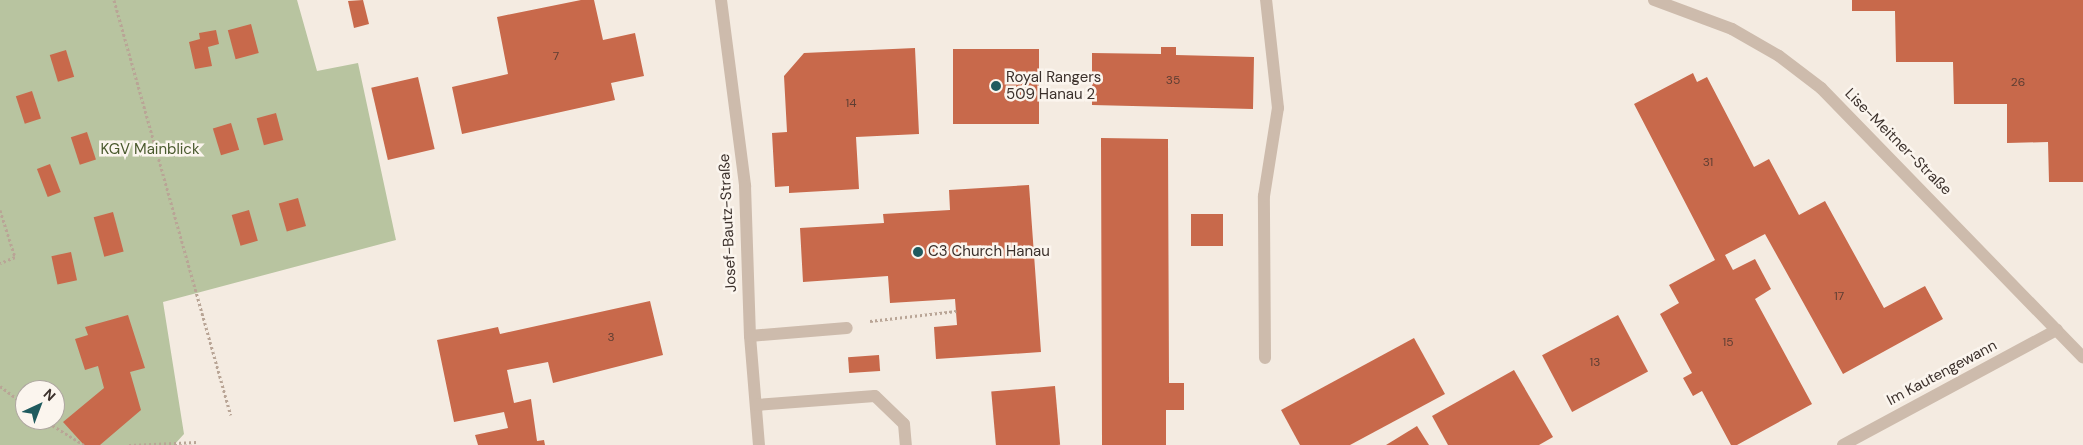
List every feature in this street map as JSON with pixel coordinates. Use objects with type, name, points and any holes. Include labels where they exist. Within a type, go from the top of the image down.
[{"type":"street","points":[[721,0],[732,0]]},
{"type":"street","name":"Josef-Bautz-Straße","points":[[721,0],[745,186],[750,336],[759,445]]},
{"type":"street","points":[[1265,358],[1264,196],[1278,108],[1266,0]]},
{"type":"street","name":"Lise-Meitner-Straße","points":[[1654,0],[1732,29],[1779,56],[1821,88],[2083,357]]},
{"type":"street","points":[[750,336],[847,328]]},
{"type":"street","name":"Im Kautengewann","points":[[1844,445],[2057,330]]},
{"type":"street","points":[[756,405],[874,396],[904,424],[906,445]]},
{"type":"path","points":[[114,0],[231,415]]},
{"type":"path","points":[[0,210],[15,257],[0,264]]},
{"type":"path","points":[[847,328],[872,321],[956,311]]},
{"type":"path","points":[[0,386],[15,397]]},
{"type":"path","points":[[60,430],[84,445]]},
{"type":"path","points":[[129,445],[197,442]]},
{"type":"green space","name":"KGV Mainblick","points":[[0,0],[297,0],[317,71],[358,63],[396,240],[163,302],[184,434],[174,445],[0,445]]},
{"type":"building","points":[[363,0],[369,24],[354,28],[348,1]]},
{"type":"building","points":[[581,0],[594,0],[603,40],[635,33],[644,76],[611,83],[615,100],[462,134],[452,87],[508,74],[497,17]]},
{"type":"building","points":[[1852,0],[2083,0],[2083,182],[2049,182],[2048,142],[2007,143],[2007,104],[1954,104],[1953,62],[1896,62],[1895,11],[1852,11]]},
{"type":"building","points":[[251,24],[259,53],[236,59],[228,30]]},
{"type":"building","points":[[216,30],[219,44],[208,47],[212,66],[195,69],[189,42],[200,39],[199,33]]},
{"type":"building","points":[[1161,47],[1176,47],[1176,55],[1254,57],[1253,109],[1092,105],[1092,53],[1161,54]]},
{"type":"building","points":[[915,48],[919,134],[856,137],[859,189],[789,193],[789,186],[775,187],[772,133],[787,132],[784,76],[804,53]]},
{"type":"building","name":"Royal Rangers 509 Hanau 2","points":[[953,49],[1039,49],[1039,124],[953,124]]},
{"type":"building","points":[[66,50],[74,77],[58,82],[50,55]]},
{"type":"building","points":[[1693,73],[1697,82],[1707,77],[1754,167],[1769,159],[1799,215],[1825,201],[1884,308],[1925,286],[1943,319],[1843,374],[1765,234],[1725,255],[1733,270],[1755,259],[1771,289],[1755,299],[1812,404],[1737,445],[1731,445],[1702,391],[1693,396],[1683,378],[1692,373],[1660,314],[1679,303],[1669,285],[1715,260],[1634,104]]},
{"type":"building","points":[[418,77],[435,149],[388,160],[371,88]]},
{"type":"building","points":[[32,91],[41,119],[25,124],[16,96]]},
{"type":"building","points":[[276,113],[283,140],[264,145],[257,118]]},
{"type":"building","points":[[231,123],[239,150],[221,155],[213,129]]},
{"type":"building","points":[[87,132],[96,160],[80,165],[71,137]]},
{"type":"building","points":[[1101,138],[1168,139],[1169,383],[1184,383],[1184,410],[1166,410],[1166,445],[1102,445]]},
{"type":"building","points":[[50,164],[61,192],[48,197],[37,169]]},
{"type":"building","name":"C3 Church Hanau","points":[[1029,185],[1041,352],[936,359],[934,327],[957,325],[955,299],[890,303],[888,276],[803,282],[800,228],[884,223],[883,214],[950,210],[949,190]]},
{"type":"building","points":[[298,198],[306,226],[287,231],[279,204]]},
{"type":"building","points":[[249,210],[258,241],[241,246],[232,215]]},
{"type":"building","points":[[113,212],[124,252],[104,257],[94,217]]},
{"type":"building","points":[[1191,214],[1223,214],[1223,246],[1191,246]]},
{"type":"building","points":[[71,252],[77,280],[57,285],[51,256]]},
{"type":"building","points":[[650,301],[663,355],[553,383],[548,362],[507,370],[514,403],[531,399],[537,441],[544,440],[545,445],[478,445],[475,435],[508,428],[504,412],[454,422],[437,340],[498,327],[500,334]]},
{"type":"building","points":[[128,315],[145,368],[130,372],[141,410],[100,445],[84,445],[65,424],[65,420],[104,388],[98,366],[85,370],[75,339],[88,335],[85,327]]},
{"type":"building","points":[[1618,315],[1648,372],[1572,412],[1542,355]]},
{"type":"building","points":[[1414,338],[1445,394],[1350,445],[1300,445],[1281,410]]},
{"type":"building","points":[[879,355],[880,371],[849,373],[848,357]]},
{"type":"building","points":[[1514,370],[1553,437],[1539,445],[1448,445],[1432,416]]},
{"type":"building","points":[[1055,386],[1060,445],[996,445],[991,392]]},
{"type":"building","points":[[1417,426],[1429,445],[1386,445]]},
{"type":"place","name":"Royal Rangers 509 Hanau 2","points":[[996,86]]},
{"type":"place","name":"C3 Church Hanau","points":[[918,252]]}]
